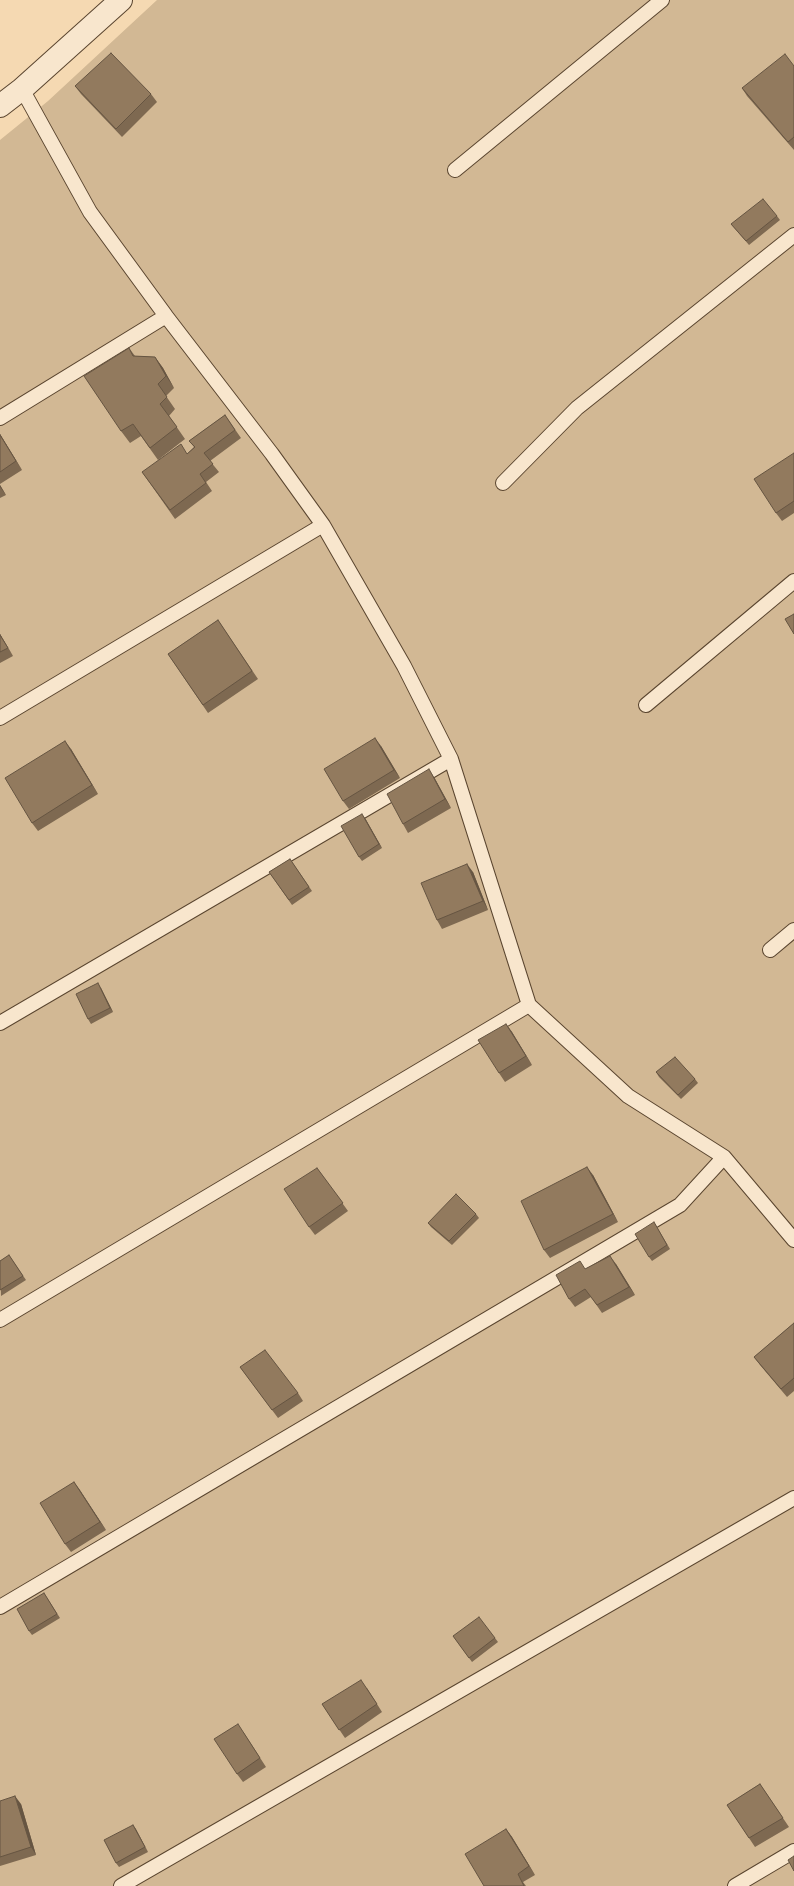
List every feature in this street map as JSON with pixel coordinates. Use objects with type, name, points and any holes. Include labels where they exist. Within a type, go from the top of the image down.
[{"type":"street","points":[[0,106],[22,89],[121,0]]},
{"type":"lane","points":[[455,170],[662,0]]},
{"type":"lane","points":[[22,89],[90,212],[166,316],[272,454],[323,525],[404,666],[451,759],[529,1005],[628,1096],[724,1157],[794,1240]]},
{"type":"lane","points":[[503,483],[577,408],[794,235]]},
{"type":"lane","points":[[0,418],[166,316]]},
{"type":"lane","points":[[0,718],[323,525]]},
{"type":"lane","points":[[646,705],[794,581]]},
{"type":"lane","points":[[0,1023],[451,759]]},
{"type":"lane","points":[[770,950],[794,930]]},
{"type":"lane","points":[[0,1320],[529,1005]]},
{"type":"lane","points":[[0,1607],[680,1205],[724,1157]]},
{"type":"lane","points":[[121,1886],[794,1498]]},
{"type":"lane","points":[[736,1886],[794,1851]]},
{"type":"shaded area","points":[[157,0],[794,0],[794,1886],[0,1886],[0,140],[48,101]]},
{"type":"building","points":[[111,53],[151,94],[116,129],[75,86]]},
{"type":"building","points":[[785,54],[794,66],[794,137],[788,142],[742,88]]},
{"type":"building","points":[[763,199],[777,216],[746,241],[731,224]]},
{"type":"building","points":[[129,348],[133,356],[155,357],[166,376],[158,384],[167,397],[160,404],[177,427],[150,448],[133,424],[121,431],[84,376]]},
{"type":"building","points":[[225,415],[235,430],[204,453],[213,464],[200,474],[206,483],[170,510],[142,472],[181,444],[187,454],[195,447],[189,441]]},
{"type":"building","points":[[0,435],[16,461],[0,472]]},
{"type":"building","points":[[794,453],[794,501],[776,513],[754,479]]},
{"type":"building","points":[[794,614],[794,634],[785,619]]},
{"type":"building","points":[[218,620],[252,671],[203,705],[168,654]]},
{"type":"building","points":[[0,635],[8,648],[0,652]]},
{"type":"building","points":[[375,738],[394,770],[343,801],[324,769]]},
{"type":"building","points":[[65,741],[92,785],[32,823],[5,778]]},
{"type":"building","points":[[429,769],[445,799],[403,824],[387,794]]},
{"type":"building","points":[[362,814],[379,844],[359,857],[341,826]]},
{"type":"building","points":[[290,859],[309,887],[289,900],[269,872]]},
{"type":"building","points":[[467,864],[483,901],[437,920],[421,883]]},
{"type":"building","points":[[98,983],[110,1008],[88,1019],[76,994]]},
{"type":"building","points":[[506,1024],[526,1056],[499,1073],[478,1040]]},
{"type":"building","points":[[675,1057],[695,1079],[678,1095],[656,1072]]},
{"type":"building","points":[[587,1167],[613,1214],[544,1250],[521,1201]]},
{"type":"building","points":[[317,1168],[343,1203],[309,1227],[284,1189]]},
{"type":"building","points":[[456,1194],[476,1214],[449,1241],[428,1223]]},
{"type":"building","points":[[654,1222],[667,1245],[649,1257],[635,1234]]},
{"type":"building","points":[[9,1255],[23,1276],[0,1290],[0,1261]]},
{"type":"building","points":[[610,1256],[629,1287],[597,1305],[585,1289],[569,1299],[556,1275],[580,1261],[585,1269]]},
{"type":"building","points":[[794,1323],[794,1378],[781,1389],[754,1357]]},
{"type":"building","points":[[265,1350],[298,1393],[272,1410],[240,1367]]},
{"type":"building","points":[[74,1482],[100,1522],[65,1544],[40,1503]]},
{"type":"building","points":[[44,1593],[57,1614],[29,1631],[17,1609]]},
{"type":"building","points":[[479,1617],[495,1638],[469,1658],[453,1636]]},
{"type":"building","points":[[361,1680],[377,1704],[339,1730],[322,1704]]},
{"type":"building","points":[[238,1724],[260,1758],[237,1774],[214,1739]]},
{"type":"building","points":[[760,1784],[783,1818],[749,1838],[727,1805]]},
{"type":"building","points":[[15,1796],[31,1847],[0,1857],[0,1801]]},
{"type":"building","points":[[133,1825],[145,1847],[116,1863],[104,1840]]},
{"type":"building","points":[[506,1829],[529,1866],[518,1874],[524,1886],[484,1886],[465,1854]]},
{"type":"building","points":[[794,1856],[794,1871],[788,1860]]}]
